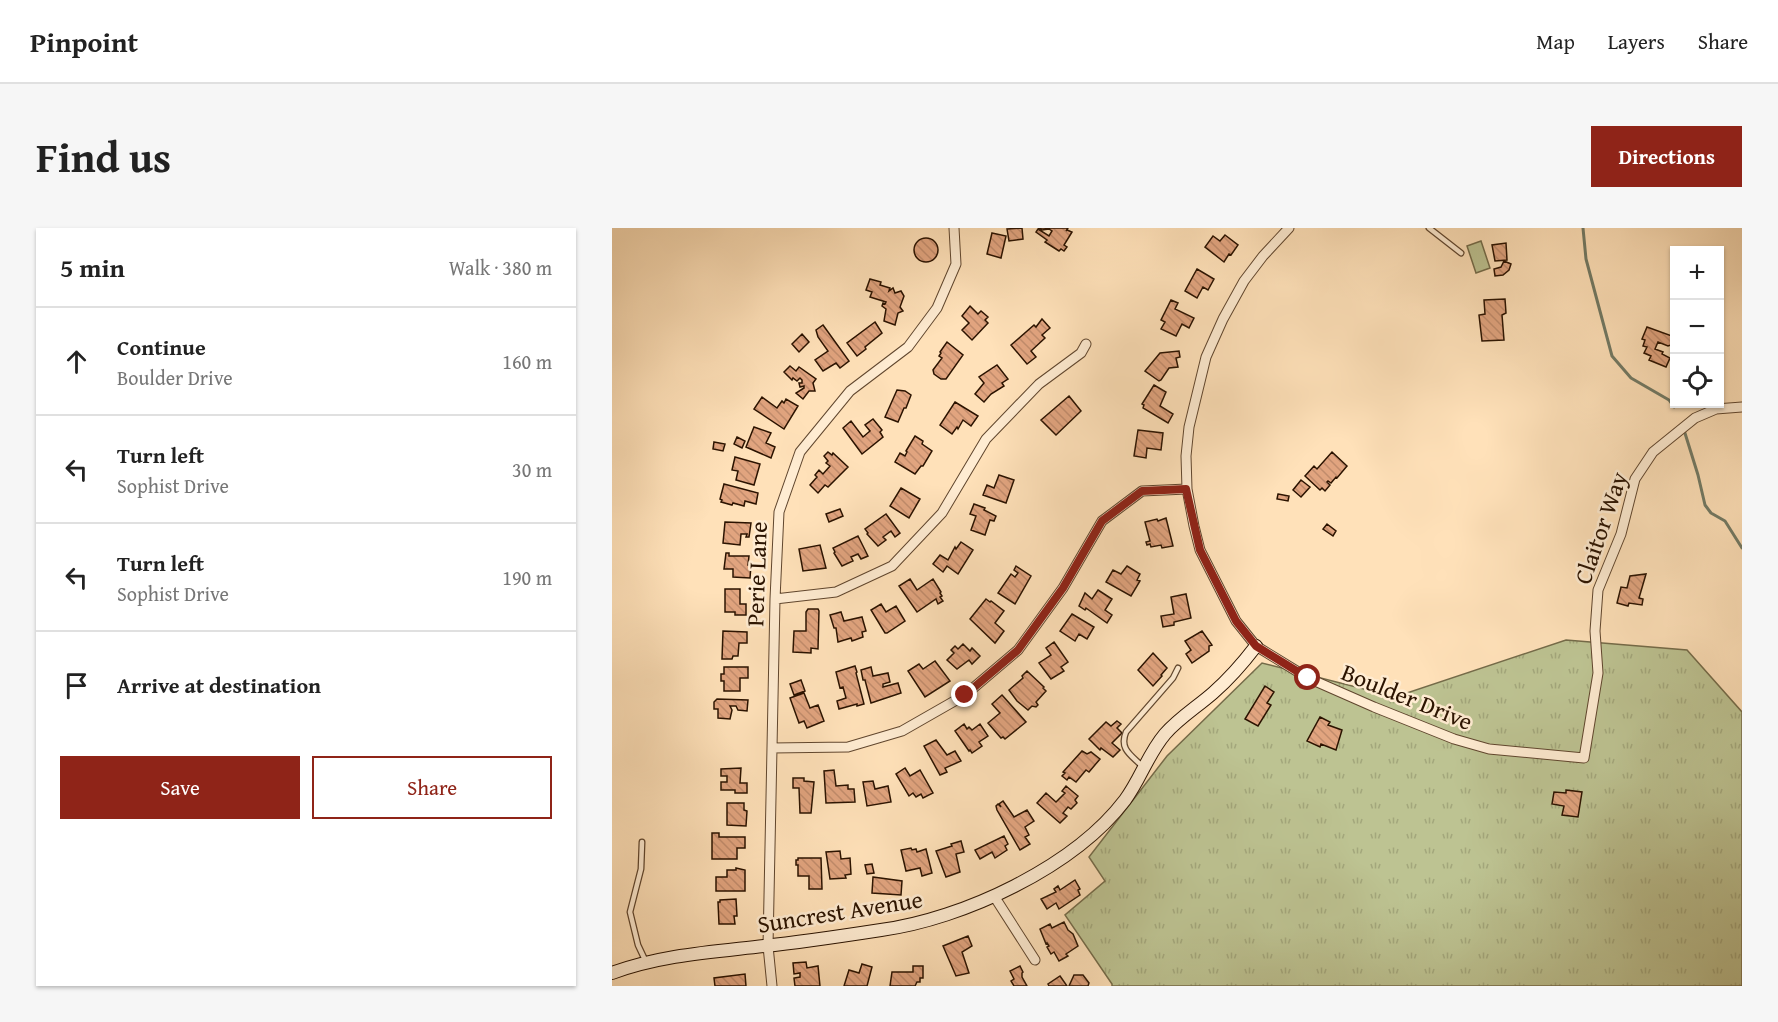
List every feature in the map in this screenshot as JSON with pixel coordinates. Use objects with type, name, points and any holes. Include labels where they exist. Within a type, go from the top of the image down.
[{"type":"street","name":"Perie Lane","points":[[772,986],[768,946],[778,512],[800,452],[850,391],[908,347],[937,308],[956,264],[954,228]]},
{"type":"street","name":"Boulder Drive","points":[[1289,228],[1244,281],[1206,357],[1189,427],[1186,489],[1200,550],[1236,621],[1256,646],[1308,678],[1454,739],[1489,749],[1584,759]]},
{"type":"street","points":[[775,599],[836,592],[892,566],[942,513],[986,439],[1039,384],[1081,353],[1086,344]]},
{"type":"street","name":"Claitor Way","points":[[1584,759],[1598,673],[1595,631],[1598,590],[1620,534],[1635,479],[1653,452],[1695,418],[1716,409],[1742,407]]},
{"type":"street","points":[[772,748],[848,747],[902,731],[965,695],[1018,650],[1063,588],[1102,521],[1142,491],[1186,489]]},
{"type":"street","name":"Suncrest Avenue","points":[[612,973],[646,962],[685,955],[885,930],[925,921],[994,896],[1028,878],[1090,837],[1125,800],[1164,735],[1184,714],[1213,693],[1256,646]]},
{"type":"street","points":[[994,896],[1035,960]]},
{"type":"lane","points":[[1429,228],[1461,253]]},
{"type":"lane","points":[[1144,768],[1125,749],[1123,739],[1150,702],[1173,678],[1178,668]]},
{"type":"lane","points":[[642,842],[641,869],[630,912],[638,945],[646,962]]},
{"type":"green space","points":[[1481,241],[1490,268],[1476,273],[1467,246]]},
{"type":"green space","points":[[1566,640],[1687,650],[1742,712],[1742,986],[1112,986],[1065,915],[1105,881],[1089,857],[1167,756],[1262,663],[1395,697]]},
{"type":"building","points":[[1022,228],[1023,239],[1009,241],[1007,229]]},
{"type":"building","points":[[1039,228],[1068,228],[1066,231],[1072,232],[1064,245],[1067,247],[1064,251],[1061,249],[1059,251],[1045,242],[1047,240],[1036,232],[1038,229],[1049,236],[1052,231]]},
{"type":"building","points":[[992,233],[1006,236],[1001,258],[987,254]]},
{"type":"building","points":[[1225,235],[1238,245],[1224,262],[1205,247],[1213,236],[1220,241]]},
{"type":"building","points":[[926,238],[931,239],[937,245],[937,255],[931,261],[926,262],[921,261],[915,255],[914,250],[915,245],[921,239]]},
{"type":"building","points":[[1506,243],[1507,260],[1495,261],[1492,245]]},
{"type":"building","points":[[1504,261],[1511,264],[1509,270],[1503,275],[1495,276],[1494,269],[1501,267]]},
{"type":"building","points":[[1197,269],[1214,279],[1208,290],[1203,287],[1197,298],[1185,291]]},
{"type":"building","points":[[870,279],[881,282],[880,285],[890,288],[889,291],[893,288],[895,293],[901,291],[904,296],[900,307],[903,311],[898,313],[895,325],[884,321],[886,309],[882,306],[886,302],[870,297],[872,292],[866,290]]},
{"type":"building","points":[[1505,299],[1506,313],[1502,315],[1504,340],[1482,341],[1479,315],[1485,314],[1484,300]]},
{"type":"building","points":[[1171,300],[1178,303],[1175,309],[1194,318],[1189,328],[1182,324],[1176,336],[1161,329],[1165,322],[1161,320]]},
{"type":"building","points":[[970,306],[978,314],[981,311],[988,317],[985,320],[988,323],[972,340],[962,330],[969,323],[962,316]]},
{"type":"building","points":[[1042,319],[1050,328],[1042,335],[1045,338],[1031,351],[1036,357],[1027,364],[1011,345],[1034,325],[1036,327]]},
{"type":"building","points":[[875,322],[882,333],[857,356],[847,343]]},
{"type":"building","points":[[823,325],[849,361],[840,368],[836,363],[823,371],[815,360],[828,351],[816,330]]},
{"type":"building","points":[[1647,327],[1670,335],[1670,345],[1658,342],[1655,349],[1670,358],[1666,367],[1649,360],[1651,356],[1644,353],[1647,347],[1643,346],[1645,340],[1642,339]]},
{"type":"building","points":[[802,334],[809,342],[799,352],[792,344]]},
{"type":"building","points":[[947,342],[963,355],[946,379],[941,379],[934,374],[933,370],[942,358],[939,356],[940,352]]},
{"type":"building","points":[[1179,351],[1180,357],[1176,358],[1178,367],[1169,368],[1161,380],[1159,381],[1145,371],[1160,353]]},
{"type":"building","points":[[997,365],[1008,379],[1002,383],[1004,386],[991,394],[984,402],[975,394],[984,383],[979,377]]},
{"type":"building","points":[[790,366],[796,371],[799,367],[816,379],[813,383],[815,391],[809,391],[803,399],[796,393],[804,388],[804,386],[800,387],[799,383],[802,383],[802,380],[800,378],[797,381],[793,378],[792,380],[784,372]]},
{"type":"building","points":[[1154,385],[1166,392],[1160,406],[1173,414],[1168,423],[1143,408],[1142,404]]},
{"type":"building","points":[[897,390],[911,395],[898,422],[885,417]]},
{"type":"building","points":[[1069,396],[1081,411],[1056,435],[1041,420]]},
{"type":"building","points":[[762,397],[777,408],[786,399],[798,406],[784,429],[754,409]]},
{"type":"building","points":[[955,402],[978,416],[971,426],[963,420],[952,434],[940,425]]},
{"type":"building","points":[[873,419],[882,430],[880,432],[883,437],[862,454],[843,428],[851,421],[863,437],[870,431],[865,425]]},
{"type":"building","points":[[754,427],[771,433],[766,443],[775,447],[771,458],[746,447]]},
{"type":"building","points":[[1138,430],[1163,433],[1161,450],[1147,448],[1146,458],[1134,456]]},
{"type":"building","points":[[915,436],[932,451],[915,474],[895,462],[900,453],[905,456]]},
{"type":"building","points":[[737,437],[745,441],[742,448],[734,444]]},
{"type":"building","points":[[714,442],[725,444],[723,451],[713,449]]},
{"type":"building","points":[[828,452],[832,455],[833,453],[848,467],[828,487],[825,485],[818,493],[810,485],[817,477],[815,475],[819,470],[823,474],[830,466],[826,463],[828,461],[824,456]]},
{"type":"building","points":[[1332,452],[1347,466],[1331,483],[1327,482],[1330,485],[1325,491],[1322,488],[1320,490],[1305,476],[1314,466],[1317,469]]},
{"type":"building","points":[[735,457],[760,464],[754,485],[736,480],[738,471],[732,470]]},
{"type":"building","points":[[999,475],[1014,480],[1006,503],[983,495],[987,485],[994,488]]},
{"type":"building","points":[[1301,480],[1310,487],[1301,497],[1293,490]]},
{"type":"building","points":[[724,484],[758,493],[756,504],[745,501],[744,506],[721,502]]},
{"type":"building","points":[[901,488],[920,499],[909,518],[890,506]]},
{"type":"building","points":[[1278,494],[1289,496],[1288,501],[1277,499]]},
{"type":"building","points":[[974,504],[996,516],[994,521],[990,520],[985,535],[971,530],[976,516],[970,514]]},
{"type":"building","points":[[840,509],[843,516],[829,522],[826,514]]},
{"type":"building","points":[[886,514],[900,533],[895,537],[891,531],[883,537],[886,540],[878,546],[865,529]]},
{"type":"building","points":[[1166,518],[1173,546],[1162,548],[1161,545],[1151,547],[1150,544],[1147,545],[1146,542],[1150,541],[1145,522]]},
{"type":"building","points":[[725,522],[751,523],[749,537],[746,537],[747,534],[741,534],[740,545],[723,543]]},
{"type":"building","points":[[1327,524],[1336,531],[1333,536],[1323,529]]},
{"type":"building","points":[[858,536],[868,556],[861,559],[858,554],[851,557],[853,561],[842,566],[833,548]]},
{"type":"building","points":[[961,542],[973,550],[958,574],[947,566],[943,572],[933,564],[940,555],[948,560],[955,547],[956,549]]},
{"type":"building","points":[[820,545],[826,568],[803,571],[799,549]]},
{"type":"building","points":[[726,553],[729,553],[729,556],[749,556],[750,578],[733,577],[733,569],[724,569]]},
{"type":"building","points":[[1016,566],[1031,576],[1015,604],[998,593],[1011,574],[1015,577],[1018,573],[1014,570]]},
{"type":"building","points":[[1127,566],[1140,574],[1137,580],[1140,581],[1131,596],[1106,582],[1113,570],[1121,574]]},
{"type":"building","points":[[1646,574],[1639,598],[1643,599],[1642,605],[1629,603],[1628,606],[1617,603],[1621,587],[1627,588],[1630,576]]},
{"type":"building","points":[[910,579],[917,590],[933,579],[941,592],[940,597],[943,601],[938,604],[936,599],[917,612],[899,586]]},
{"type":"building","points":[[725,589],[740,589],[740,604],[746,604],[746,615],[725,612]]},
{"type":"building","points":[[1098,590],[1112,599],[1105,610],[1112,615],[1107,623],[1086,608],[1085,610],[1079,606],[1085,593],[1092,599]]},
{"type":"building","points":[[1186,594],[1191,618],[1163,627],[1161,616],[1174,614],[1171,597]]},
{"type":"building","points":[[986,599],[1004,611],[995,623],[1004,631],[995,643],[970,619]]},
{"type":"building","points":[[881,604],[886,612],[896,606],[905,621],[887,633],[871,610]]},
{"type":"building","points":[[808,609],[819,611],[818,649],[811,648],[811,653],[793,652],[794,631],[806,631]]},
{"type":"building","points":[[841,612],[844,621],[862,617],[866,631],[862,632],[863,637],[838,642],[836,628],[834,628],[830,615]]},
{"type":"building","points":[[1072,614],[1094,627],[1087,639],[1079,634],[1075,641],[1060,631]]},
{"type":"building","points":[[723,631],[747,632],[747,643],[739,643],[738,656],[733,656],[732,659],[722,659]]},
{"type":"building","points":[[1202,631],[1212,645],[1209,646],[1209,651],[1192,663],[1186,654],[1191,650],[1185,641]]},
{"type":"building","points":[[1054,642],[1068,662],[1061,667],[1064,671],[1051,679],[1039,663],[1051,655],[1046,648]]},
{"type":"building","points":[[963,644],[970,651],[972,648],[980,656],[972,664],[969,660],[957,669],[947,660],[954,653],[951,650],[955,646],[958,649]]},
{"type":"building","points":[[1153,653],[1167,668],[1153,686],[1138,670]]},
{"type":"building","points":[[935,661],[950,681],[925,697],[908,671],[919,664],[923,669]]},
{"type":"building","points":[[855,666],[864,704],[839,709],[837,701],[846,698],[843,687],[840,688],[836,672]]},
{"type":"building","points":[[724,667],[748,667],[748,678],[740,678],[740,691],[724,691],[721,674],[724,674]]},
{"type":"building","points":[[871,667],[873,676],[888,673],[890,682],[883,684],[883,687],[898,683],[901,693],[871,703],[861,670]]},
{"type":"building","points":[[1027,671],[1046,691],[1036,702],[1038,705],[1028,710],[1009,690],[1023,678],[1022,676]]},
{"type":"building","points":[[801,680],[805,691],[794,695],[790,684]]},
{"type":"building","points":[[1265,686],[1274,692],[1267,703],[1271,705],[1258,726],[1245,719]]},
{"type":"building","points":[[804,693],[810,708],[818,705],[824,721],[807,728],[804,721],[799,723],[790,698]]},
{"type":"building","points":[[1002,695],[1026,722],[1005,739],[1001,738],[988,723],[1000,713],[992,704]]},
{"type":"building","points":[[717,699],[748,700],[747,711],[730,706],[732,710],[730,719],[718,718],[718,709],[714,709],[714,702]]},
{"type":"building","points":[[1320,717],[1330,722],[1328,725],[1342,730],[1336,750],[1321,744],[1320,747],[1307,741]]},
{"type":"building","points":[[1117,721],[1121,724],[1117,728],[1122,733],[1112,743],[1120,750],[1113,757],[1101,748],[1100,750],[1089,739],[1106,722],[1111,726]]},
{"type":"building","points":[[964,724],[967,729],[969,727],[972,730],[980,724],[988,736],[979,742],[982,746],[972,753],[955,731]]},
{"type":"building","points":[[936,740],[947,755],[955,751],[961,761],[945,768],[947,772],[940,775],[924,746]]},
{"type":"building","points":[[1082,751],[1087,754],[1091,752],[1100,759],[1076,782],[1069,777],[1067,780],[1062,776],[1065,773],[1063,772]]},
{"type":"building","points":[[741,768],[740,783],[747,783],[747,793],[721,790],[721,782],[727,782],[727,776],[721,776],[721,769]]},
{"type":"building","points":[[905,768],[910,776],[920,770],[933,793],[923,798],[921,794],[916,797],[913,793],[909,796],[896,774]]},
{"type":"building","points":[[834,770],[836,786],[848,785],[848,789],[854,789],[855,802],[826,803],[824,771]]},
{"type":"building","points":[[793,778],[804,778],[804,781],[814,782],[811,813],[800,813],[799,788],[793,788]]},
{"type":"building","points":[[873,781],[875,789],[888,786],[891,802],[867,806],[863,782]]},
{"type":"building","points":[[1066,786],[1078,796],[1075,800],[1077,803],[1071,809],[1068,807],[1063,813],[1067,816],[1060,823],[1037,803],[1046,793],[1056,802],[1065,793],[1062,791]]},
{"type":"building","points":[[1566,790],[1582,792],[1578,817],[1562,815],[1564,806],[1552,804],[1554,792],[1566,793]]},
{"type":"building","points":[[1003,801],[1014,817],[1027,810],[1034,821],[1025,827],[1029,835],[1025,837],[1030,844],[1020,850],[997,810],[996,806],[998,804],[1001,807],[999,804]]},
{"type":"building","points":[[727,803],[744,803],[744,810],[747,811],[746,826],[727,825]]},
{"type":"building","points":[[712,833],[719,833],[719,837],[745,837],[745,848],[737,848],[737,859],[712,859]]},
{"type":"building","points":[[1004,836],[1008,844],[1005,846],[1007,850],[995,858],[992,852],[980,859],[975,850]]},
{"type":"building","points":[[961,841],[964,852],[956,854],[960,872],[946,877],[936,851]]},
{"type":"building","points":[[916,849],[917,852],[926,849],[932,873],[922,876],[920,868],[906,871],[901,850]]},
{"type":"building","points":[[840,851],[841,859],[850,858],[851,874],[845,875],[846,878],[830,879],[826,852]]},
{"type":"building","points":[[798,858],[821,858],[822,889],[809,889],[809,876],[798,876],[796,860]]},
{"type":"building","points":[[872,864],[874,873],[867,874],[865,865]]},
{"type":"building","points":[[736,868],[745,870],[745,891],[716,891],[716,877],[727,877],[727,870],[736,870]]},
{"type":"building","points":[[873,877],[902,881],[901,895],[872,893]]},
{"type":"building","points":[[1075,880],[1080,889],[1078,890],[1080,895],[1059,909],[1056,903],[1047,909],[1041,899],[1056,892],[1054,889],[1058,886],[1060,890]]},
{"type":"building","points":[[736,899],[735,924],[719,924],[718,902]]},
{"type":"building","points":[[1064,922],[1078,946],[1059,961],[1054,952],[1051,954],[1040,929],[1050,924],[1052,928]]},
{"type":"building","points":[[968,936],[972,946],[962,952],[969,973],[956,976],[943,946]]},
{"type":"building","points":[[806,962],[807,968],[818,966],[820,986],[795,986],[794,978],[800,977],[800,973],[794,974],[793,963]]},
{"type":"building","points":[[862,964],[872,967],[867,986],[844,986],[849,970],[859,973]]},
{"type":"building","points":[[913,966],[923,966],[923,978],[920,978],[920,982],[917,982],[915,986],[890,986],[892,972],[913,972]]},
{"type":"building","points":[[1020,966],[1027,986],[1014,986],[1011,981],[1014,979],[1010,971]]},
{"type":"building","points":[[745,974],[746,986],[715,986],[714,978]]},
{"type":"building","points":[[1074,975],[1083,975],[1089,983],[1088,986],[1069,986]]},
{"type":"building","points":[[1060,976],[1067,986],[1049,986],[1048,984]]},
{"type":"waterway","points":[[1583,228],[1586,259],[1612,356],[1631,378],[1670,401]]},
{"type":"waterway","points":[[1684,430],[1705,505],[1711,513],[1725,521],[1742,548]]},
{"type":"route","points":[[965,695],[1018,650],[1063,588],[1102,521],[1142,491],[1186,489],[1200,550],[1236,621],[1256,646],[1308,678]]}]
